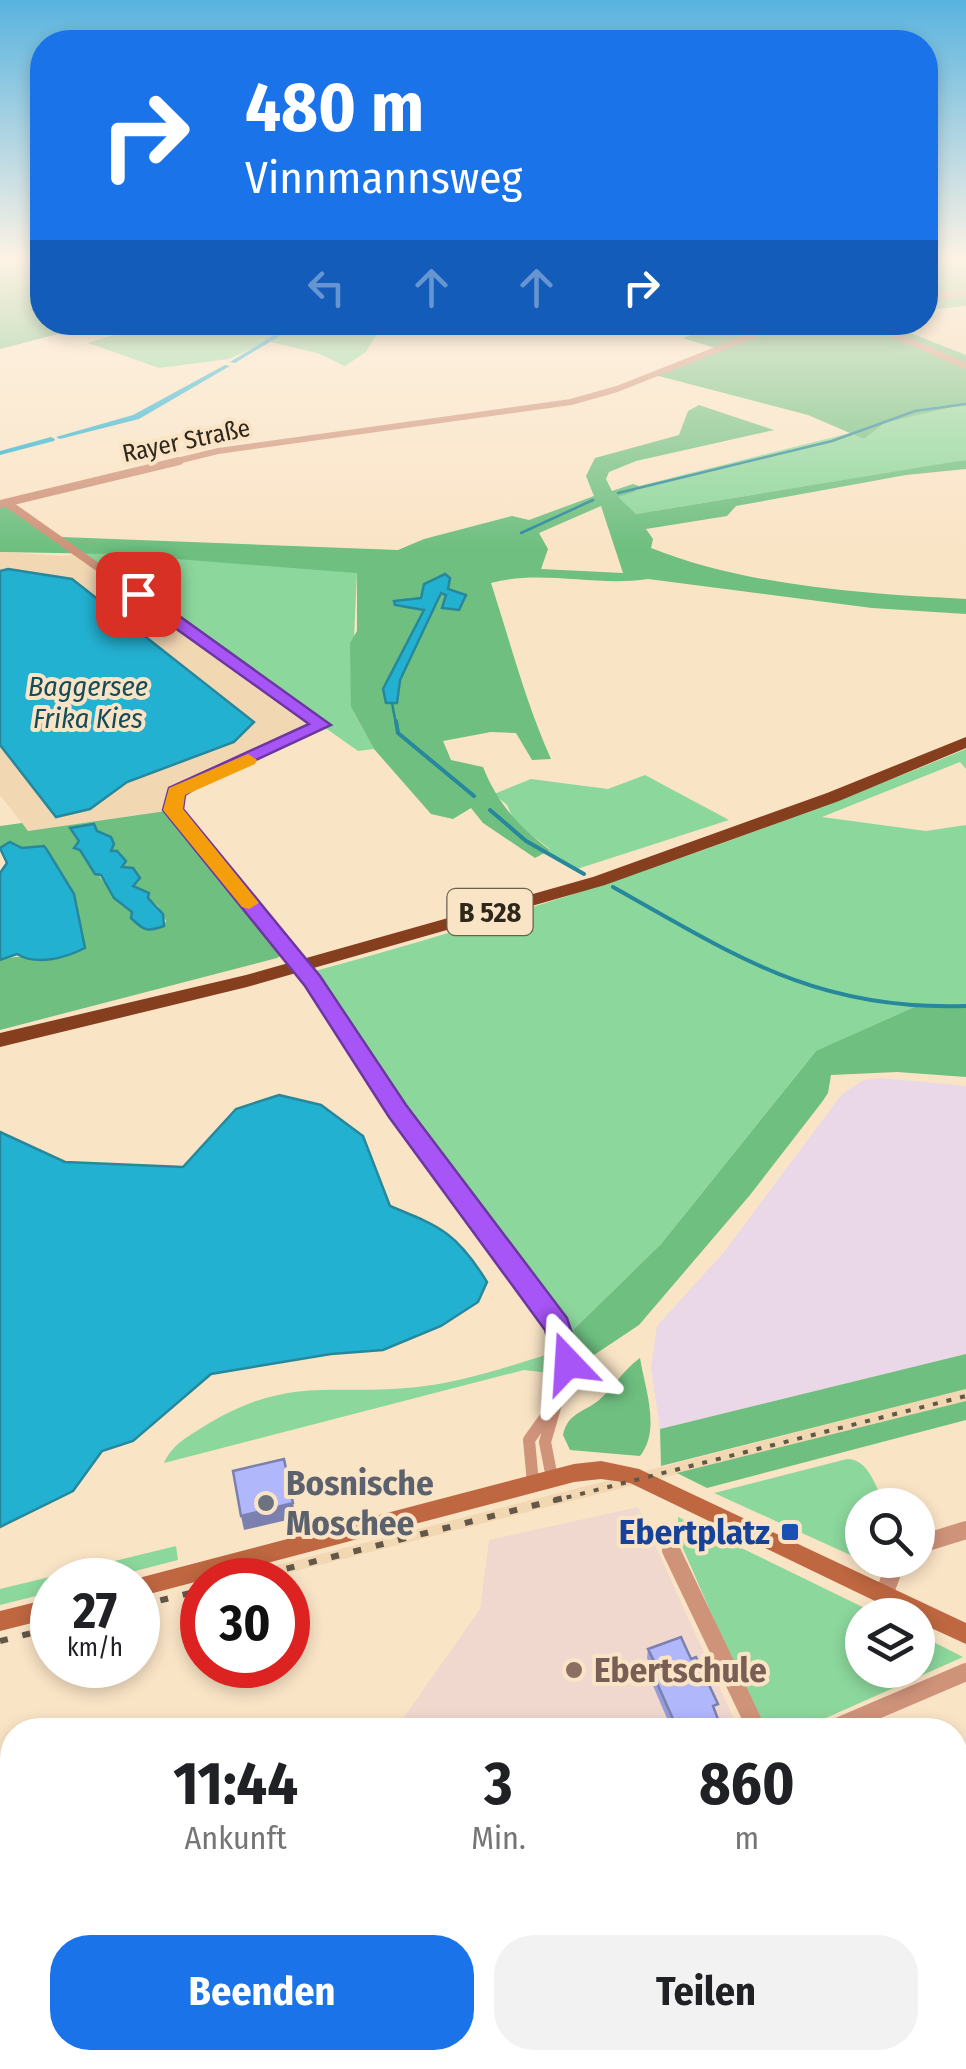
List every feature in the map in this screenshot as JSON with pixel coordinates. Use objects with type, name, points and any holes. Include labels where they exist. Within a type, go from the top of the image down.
[{"type":"highway","name":"B 528","points":[[0,1040],[248,982],[599,881],[833,797],[966,742]]},
{"type":"street","name":"Rayer Straße","points":[[2,503],[218,451],[571,402],[696,358]]},
{"type":"street","points":[[2,503],[322,725],[176,792],[173,810],[290,950],[397,1111],[558,1326],[568,1363],[554,1406],[529,1440],[542,1480]]},
{"type":"street","points":[[160,1581],[542,1480],[601,1470],[640,1479],[966,1634]]},
{"type":"street","points":[[935,1540],[966,1530]]},
{"type":"street","points":[[671,1550],[751,1718]]},
{"type":"street","points":[[882,1597],[890,1578]]},
{"type":"street","points":[[0,1622],[30,1614]]},
{"type":"street","points":[[858,1718],[966,1672]]},
{"type":"shaded area","points":[[0,552],[64,556],[84,552],[80,554],[322,725],[176,792],[173,810],[28,831],[0,795],[0,745],[18,770],[90,809],[126,782],[72,579],[0,571]]},
{"type":"shaded area","points":[[864,1080],[966,1086],[966,1354],[660,1429],[651,1368],[657,1326],[724,1252],[842,1094]]},
{"type":"shaded area","points":[[966,1389],[966,1401],[310,1567],[310,1558],[305,1558]]},
{"type":"shaded area","name":"Ebertschule","points":[[638,1507],[734,1718],[403,1718],[480,1609],[489,1540]]},
{"type":"green space","points":[[129,358],[232,358],[229,359],[159,368]]},
{"type":"green space","points":[[327,358],[358,358],[345,366]]},
{"type":"green space","points":[[691,358],[966,358],[966,404],[885,423],[864,439],[808,415],[651,374]]},
{"type":"green space","points":[[966,404],[966,460],[636,514],[617,497],[634,492],[639,486],[850,433],[864,439],[885,423]]},
{"type":"green space","points":[[699,405],[774,430],[636,461],[609,472],[606,479],[612,491],[633,484],[639,486],[618,497],[636,514],[966,460],[966,469],[906,475],[736,506],[727,516],[646,529],[653,539],[651,548],[766,580],[847,591],[966,599],[966,614],[872,608],[648,579],[530,578],[491,583],[551,759],[532,760],[516,733],[491,732],[443,741],[451,760],[483,767],[510,813],[550,850],[535,858],[483,823],[471,808],[453,819],[431,814],[374,749],[351,707],[350,643],[357,631],[357,573],[111,554],[0,552],[0,504],[7,503],[62,537],[398,550],[424,539],[512,516],[529,520],[594,496],[586,476],[595,458],[679,435],[688,411]],"holes":[[[601,506],[623,573],[541,569],[548,549],[539,533]]]},
{"type":"green space","points":[[79,554],[357,572],[351,707],[374,749],[358,751]]},
{"type":"green space","points":[[966,749],[966,769],[960,762],[822,817],[926,831],[966,825],[966,1006],[816,1051],[661,1244],[570,1333],[395,1097],[315,971],[644,870]]},
{"type":"green space","points":[[645,775],[729,820],[577,869],[547,853],[550,849],[515,823],[507,805],[494,794],[531,779],[608,789]]},
{"type":"green space","points":[[173,810],[290,950],[277,958],[0,1030],[0,960],[65,954],[85,948],[74,894],[47,850],[22,848],[10,842],[0,848],[0,826],[22,823],[28,831]],"holes":[[[77,826],[86,827],[140,878],[133,886],[158,906],[166,921],[164,925],[146,929],[131,918],[132,912],[105,884],[84,851]]]},
{"type":"green space","points":[[966,1006],[966,1077],[897,1072],[831,1075],[822,1102],[750,1195],[639,1325],[576,1367],[570,1333],[661,1244],[816,1051],[915,1007]]},
{"type":"green space","points":[[559,1351],[558,1374],[524,1370],[164,1463],[191,1434],[262,1399],[312,1390],[392,1389],[442,1383]]},
{"type":"green space","points":[[966,1354],[966,1389],[661,1466],[660,1429]]},
{"type":"green space","points":[[640,1358],[651,1422],[640,1456],[570,1450],[563,1435],[568,1422],[598,1401]]},
{"type":"green space","points":[[966,1401],[966,1420],[707,1488],[677,1473]]},
{"type":"green space","points":[[847,1459],[861,1464],[877,1488],[845,1488],[845,1553],[714,1493]]},
{"type":"green space","points":[[678,1517],[845,1598],[845,1688],[893,1688],[826,1718],[757,1718],[678,1537]]},
{"type":"green space","points":[[176,1546],[178,1560],[160,1565],[160,1558],[127,1558]]},
{"type":"green space","points":[[30,1582],[30,1598],[0,1605],[0,1589]]},
{"type":"green space","points":[[935,1643],[963,1657],[935,1669]]},
{"type":"water","name":"Baggersee Frika Kies","points":[[0,571],[72,579],[254,722],[234,742],[127,782],[90,809],[56,817],[0,745]]},
{"type":"water","points":[[445,574],[450,578],[448,589],[466,595],[459,610],[442,608],[446,595],[441,593],[400,680],[397,703],[386,703],[383,689],[424,610],[395,605],[394,601],[421,598],[424,584]]},
{"type":"water","points":[[94,824],[97,831],[111,837],[111,851],[117,851],[126,861],[122,867],[133,868],[140,878],[133,886],[149,893],[148,898],[163,914],[164,926],[146,929],[135,922],[132,912],[114,898],[101,875],[95,874],[80,850],[74,848],[79,841],[70,828]]},
{"type":"water","points":[[10,842],[22,848],[44,846],[47,850],[74,894],[85,948],[51,959],[33,960],[17,954],[0,960],[0,873],[7,863],[0,848]]},
{"type":"water","points":[[279,1095],[321,1105],[363,1136],[390,1206],[446,1234],[476,1266],[487,1282],[478,1302],[441,1326],[383,1350],[331,1354],[211,1374],[133,1441],[102,1451],[73,1491],[0,1527],[0,1132],[65,1162],[183,1167],[236,1109]]},
{"type":"building","name":"Bosnische Moschee","points":[[284,1459],[293,1503],[241,1516],[233,1471]]},
{"type":"building","name":"Ebertschule","points":[[681,1637],[691,1659],[696,1657],[718,1704],[713,1706],[718,1718],[673,1718],[649,1665],[655,1663],[648,1649]]},
{"type":"waterway","points":[[233,362],[240,358]]},
{"type":"waterway","points":[[60,437],[136,417],[227,366]]},
{"type":"waterway","points":[[618,493],[832,441],[915,411],[966,404]]},
{"type":"waterway","points":[[0,453],[51,439]]},
{"type":"waterway","points":[[521,533],[593,500]]},
{"type":"waterway","points":[[392,703],[396,724]]},
{"type":"waterway","points":[[396,721],[398,733],[474,796]]},
{"type":"waterway","points":[[490,810],[526,841],[584,874]]},
{"type":"waterway","points":[[613,887],[780,975],[866,999],[966,1006]]},
{"type":"railway","points":[[553,1501],[966,1396]]},
{"type":"railway","points":[[310,1563],[563,1498]]},
{"type":"railway","points":[[160,1600],[180,1596]]},
{"type":"railway","points":[[0,1641],[30,1634]]},
{"type":"slow traffic","points":[[248,760],[176,792],[173,810],[249,903]]},
{"type":"place","name":"Bosnische Moschee","points":[[266,1503]]},
{"type":"place","name":"Ebertplatz","points":[[790,1532]]},
{"type":"place","name":"Ebertschule","points":[[574,1670]]},
{"type":"route","points":[[138,594],[322,725],[190,784],[176,792],[173,810],[290,950],[397,1111],[558,1326],[568,1363]]}]
